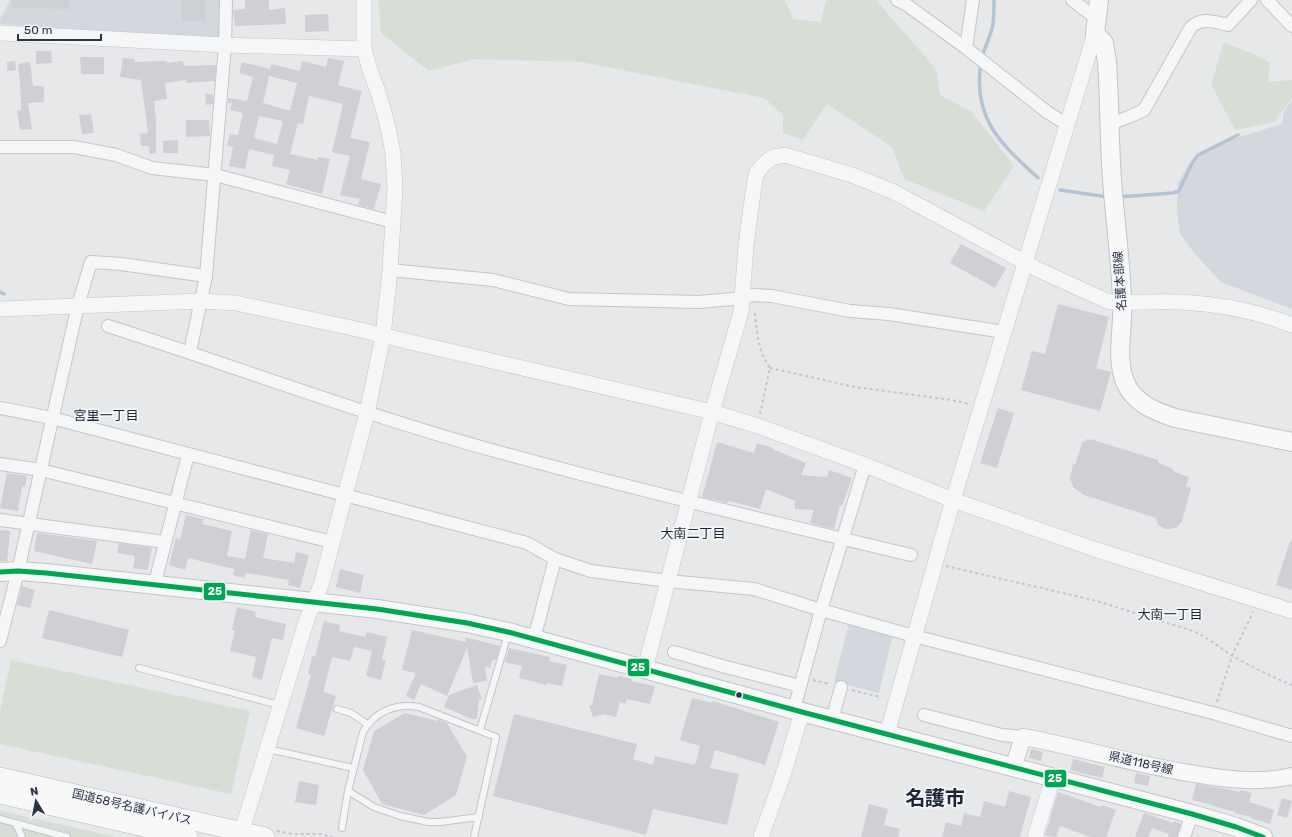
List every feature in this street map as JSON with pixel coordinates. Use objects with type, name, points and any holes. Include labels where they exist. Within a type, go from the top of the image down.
[{"type":"highway","name":"国道58号名護バイパス","points":[[0,777],[241,834],[265,837]]},
{"type":"highway","name":"国道58号名護バイパス","points":[[0,794],[188,837]]},
{"type":"main road","points":[[1096,26],[1099,0]]},
{"type":"main road","name":"名護本部線","points":[[1096,26],[1104,43],[1106,62],[1113,196],[1123,302],[1121,361],[1122,371],[1128,387],[1140,402],[1157,412],[1175,418],[1292,442]]},
{"type":"main road","points":[[0,572],[18,571],[314,603],[413,614],[467,623],[508,632],[798,711],[1192,814],[1263,837]]},
{"type":"main road","points":[[1013,768],[1023,737]]},
{"type":"main road","name":"県道118号線","points":[[1023,737],[1055,742],[1151,767],[1220,778],[1256,780],[1281,779],[1292,776]]},
{"type":"street","points":[[190,352],[206,276],[225,45],[226,0]]},
{"type":"street","points":[[241,834],[307,619],[321,585],[367,413],[383,336],[390,270],[395,188],[393,153],[379,95],[364,50],[364,0]]},
{"type":"street","points":[[897,0],[966,48],[1047,112],[1066,124]]},
{"type":"street","points":[[966,48],[973,0]]},
{"type":"street","points":[[887,734],[953,500],[1096,26],[1072,0]]},
{"type":"street","points":[[1110,124],[1144,110],[1191,27],[1197,22],[1206,20],[1228,25],[1251,0]]},
{"type":"street","points":[[1267,0],[1292,26]]},
{"type":"street","points":[[0,33],[225,45],[364,50]]},
{"type":"street","points":[[0,147],[74,147],[116,155],[152,168],[215,175],[393,222]]},
{"type":"street","points":[[645,669],[712,412],[741,312],[748,297],[746,246],[756,174],[764,164],[773,157],[785,154],[852,175],[894,192],[1043,272],[1107,301],[1208,304],[1261,314],[1292,325]]},
{"type":"street","points":[[0,641],[29,524],[78,305],[91,262],[122,264],[206,276]]},
{"type":"street","points":[[390,270],[493,280],[569,299],[699,302],[772,296],[850,311],[889,314],[1004,332]]},
{"type":"street","points":[[0,309],[201,301],[236,303],[361,330],[712,412],[758,426],[953,500],[1097,550],[1292,611]]},
{"type":"street","points":[[108,326],[190,352],[367,413],[495,451],[689,502],[911,555]]},
{"type":"street","points":[[0,408],[52,418],[527,543],[555,559],[591,571],[668,581],[754,589],[821,610],[914,636],[1213,713],[1292,736]]},
{"type":"street","points":[[154,586],[177,503],[188,455]]},
{"type":"street","points":[[0,464],[41,470],[332,542]]},
{"type":"street","points":[[761,837],[782,775],[798,711],[800,686],[864,465]]},
{"type":"street","points":[[0,520],[165,542]]},
{"type":"street","points":[[534,639],[555,559]]},
{"type":"street","points":[[674,652],[726,668],[800,686]]},
{"type":"street","points":[[720,690],[726,668]]},
{"type":"street","points":[[832,720],[841,687]]},
{"type":"street","points":[[924,715],[1002,735],[1023,737]]},
{"type":"street","points":[[1035,837],[1053,778]]},
{"type":"street","points":[[1184,837],[1192,814]]},
{"type":"lane","points":[[480,730],[508,632]]},
{"type":"lane","points":[[139,668],[281,706]]},
{"type":"lane","points":[[342,828],[348,791],[363,732],[367,724],[374,717],[384,711],[398,706],[409,705],[419,707],[496,737],[474,837]]},
{"type":"lane","points":[[337,709],[351,713],[367,724]]},
{"type":"lane","points":[[268,749],[354,768]]},
{"type":"lane","points":[[348,791],[374,807],[400,816],[428,822],[479,817]]},
{"type":"lane","points":[[0,820],[67,837]]},
{"type":"lane","points":[[16,824],[22,837]]},
{"type":"path","points":[[748,297],[763,358],[770,368],[855,387],[952,400],[982,408]]},
{"type":"path","points":[[758,426],[770,368]]},
{"type":"path","points":[[943,565],[1093,600],[1193,631],[1202,635],[1232,656],[1292,685]]},
{"type":"path","points":[[1213,713],[1232,656],[1255,608]]},
{"type":"shaded area","points":[[10,0],[226,0],[225,45],[0,24],[0,19]]},
{"type":"shaded area","points":[[378,0],[785,0],[793,19],[821,22],[826,0],[876,0],[936,69],[940,95],[972,112],[1014,166],[984,211],[904,179],[892,147],[827,104],[803,140],[783,133],[783,115],[764,98],[582,62],[475,59],[429,71],[381,33]]},
{"type":"shaded area","points":[[1224,43],[1254,54],[1270,63],[1268,82],[1292,80],[1292,98],[1274,122],[1235,130],[1211,84]]},
{"type":"shaded area","points":[[1292,101],[1292,309],[1221,282],[1194,253],[1180,234],[1177,210],[1178,183],[1192,160],[1233,139],[1282,124],[1284,111]]},
{"type":"shaded area","points":[[849,623],[893,634],[879,693],[834,682]]},
{"type":"shaded area","points":[[11,660],[250,711],[231,794],[0,744],[0,711]]},
{"type":"shaded area","points":[[0,811],[10,813],[116,837],[0,837]]},
{"type":"building","points":[[12,0],[70,0],[70,9],[12,8]]},
{"type":"building","points":[[182,0],[206,0],[206,21],[182,21]]},
{"type":"building","points":[[245,0],[269,0],[269,10],[285,8],[286,24],[235,26],[233,10],[245,9]]},
{"type":"building","points":[[328,14],[329,31],[305,32],[305,15]]},
{"type":"building","points":[[36,51],[51,51],[52,63],[36,64]]},
{"type":"building","points":[[80,57],[104,57],[104,74],[81,74]]},
{"type":"building","points":[[123,58],[135,59],[134,62],[167,61],[167,63],[183,61],[184,66],[216,65],[215,81],[186,83],[186,80],[165,83],[167,99],[154,101],[156,119],[156,153],[150,154],[149,146],[141,146],[140,134],[148,133],[141,80],[120,77]]},
{"type":"building","points":[[328,58],[344,61],[338,85],[362,91],[350,138],[370,142],[361,179],[381,184],[374,209],[358,205],[360,199],[340,195],[350,156],[332,152],[343,104],[309,96],[303,124],[298,123],[290,154],[318,160],[318,157],[330,159],[322,194],[286,184],[290,170],[272,166],[274,155],[249,149],[245,169],[229,166],[233,147],[227,146],[230,134],[238,135],[243,113],[230,110],[232,103],[228,103],[228,98],[247,101],[253,77],[239,73],[242,62],[270,69],[271,64],[300,71],[302,61],[326,67]],"holes":[[[269,76],[297,83],[290,111],[263,103]],[[259,116],[283,121],[277,144],[254,138]]]},
{"type":"building","points":[[15,61],[16,70],[7,71],[7,62]]},
{"type":"building","points":[[30,62],[33,86],[44,86],[44,102],[28,103],[32,129],[20,130],[17,111],[21,110],[18,64]]},
{"type":"building","points":[[205,93],[213,95],[213,104],[206,105]]},
{"type":"building","points":[[91,114],[94,133],[82,134],[79,115]]},
{"type":"building","points":[[186,120],[209,120],[210,136],[186,137]]},
{"type":"building","points":[[178,140],[178,153],[163,153],[163,141]]},
{"type":"building","points":[[961,244],[1006,268],[995,288],[950,263]]},
{"type":"building","points":[[1058,304],[1109,317],[1096,368],[1111,372],[1100,411],[1021,390],[1032,351],[1045,354]]},
{"type":"building","points":[[998,408],[1014,413],[997,468],[980,463]]},
{"type":"building","points":[[1086,439],[1158,460],[1158,463],[1172,468],[1175,472],[1189,477],[1186,487],[1191,488],[1182,521],[1177,527],[1165,529],[1158,525],[1156,518],[1084,495],[1074,488],[1070,479],[1073,464],[1075,465],[1083,441],[1086,442]]},
{"type":"building","points":[[717,442],[754,453],[757,443],[773,448],[772,449],[806,463],[801,475],[827,477],[829,470],[852,478],[842,506],[840,505],[834,529],[810,523],[814,510],[795,509],[795,501],[766,489],[760,509],[729,501],[728,503],[702,497]]},
{"type":"building","points":[[7,473],[27,476],[25,487],[22,486],[18,511],[0,508]]},
{"type":"building","points":[[186,515],[204,519],[202,524],[232,531],[227,556],[245,559],[251,530],[268,534],[263,558],[294,563],[296,552],[309,555],[300,588],[288,585],[289,580],[246,573],[244,578],[233,575],[234,569],[188,558],[185,570],[169,565],[176,538],[180,539]]},
{"type":"building","points":[[0,530],[10,531],[7,561],[0,561]]},
{"type":"building","points":[[37,533],[97,541],[92,564],[34,551]]},
{"type":"building","points":[[1290,541],[1292,542],[1292,590],[1276,585]]},
{"type":"building","points":[[119,543],[152,548],[148,570],[133,568],[135,556],[117,553]]},
{"type":"building","points":[[340,569],[364,575],[360,593],[336,587]]},
{"type":"building","points":[[22,586],[35,590],[30,608],[17,605]]},
{"type":"building","points":[[237,607],[256,612],[255,617],[286,624],[283,640],[272,638],[262,680],[252,677],[256,657],[230,651],[235,631],[232,630]]},
{"type":"building","points":[[49,610],[129,630],[122,657],[42,638]]},
{"type":"building","points":[[324,621],[340,625],[339,631],[365,637],[367,632],[387,637],[382,659],[386,660],[381,680],[366,676],[372,651],[354,647],[350,661],[332,657],[323,692],[336,696],[324,736],[296,728],[311,675],[308,674],[312,656],[315,657]]},
{"type":"building","points":[[412,630],[466,642],[465,637],[500,646],[496,660],[493,659],[490,668],[485,667],[487,681],[473,683],[467,648],[447,696],[421,684],[414,700],[406,696],[416,673],[402,670]]},
{"type":"building","points":[[509,648],[550,657],[549,661],[567,665],[562,686],[547,683],[546,685],[519,678],[522,666],[505,662]]},
{"type":"building","points":[[599,674],[632,679],[631,681],[655,686],[650,704],[627,699],[625,704],[620,702],[616,717],[603,714],[593,717],[589,705],[592,705]]},
{"type":"building","points":[[477,685],[482,699],[479,700],[477,719],[472,719],[444,707],[449,695]]},
{"type":"building","points":[[692,698],[712,703],[713,701],[779,722],[765,765],[715,750],[710,768],[739,774],[727,825],[653,809],[646,835],[493,796],[514,714],[637,744],[633,759],[653,765],[655,756],[695,765],[700,746],[680,740]]},
{"type":"building","points":[[405,713],[438,721],[438,719],[447,723],[467,757],[456,795],[424,815],[382,804],[363,770],[374,731]]},
{"type":"building","points":[[1031,749],[1043,752],[1041,761],[1029,758]]},
{"type":"building","points":[[1073,759],[1105,767],[1102,778],[1070,770]]},
{"type":"building","points":[[1136,773],[1150,776],[1148,786],[1134,783]]},
{"type":"building","points":[[299,781],[319,785],[316,805],[295,802]]},
{"type":"building","points":[[1196,784],[1240,792],[1241,790],[1252,793],[1249,802],[1274,810],[1270,824],[1213,805],[1192,800]]},
{"type":"building","points":[[1009,791],[1031,797],[1020,837],[942,837],[946,822],[961,826],[964,813],[980,817],[984,801],[1005,807]]},
{"type":"building","points":[[1058,792],[1101,807],[1102,805],[1116,810],[1106,837],[1091,837],[1060,826],[1056,837],[1045,836]]},
{"type":"building","points":[[1282,798],[1292,801],[1287,818],[1277,815]]},
{"type":"building","points":[[869,804],[888,809],[884,825],[900,829],[898,837],[861,837]]},
{"type":"building","points":[[1144,813],[1173,823],[1173,821],[1181,824],[1177,837],[1168,837],[1169,834],[1152,828],[1148,837],[1135,837]]},
{"type":"waterway","points":[[994,0],[994,18],[992,29],[983,52],[981,62],[979,82],[981,99],[985,114],[1001,141],[1038,178]]},
{"type":"waterway","points":[[1118,197],[1173,193],[1179,191],[1192,163],[1198,155],[1238,135]]},
{"type":"waterway","points":[[1060,190],[1108,197]]},
{"type":"waterway","points":[[0,292],[4,294]]},
{"type":"transit line","name":"25","points":[[0,572],[18,571],[46,573],[377,609],[467,623],[508,632],[802,712],[1192,814],[1263,837]]},
{"type":"district","name":"宮里一丁目","points":[[106,415]]},
{"type":"district","name":"大南二丁目","points":[[693,533]]},
{"type":"district","name":"大南一丁目","points":[[1170,614]]},
{"type":"district","name":"名護市","points":[[935,798]]}]
